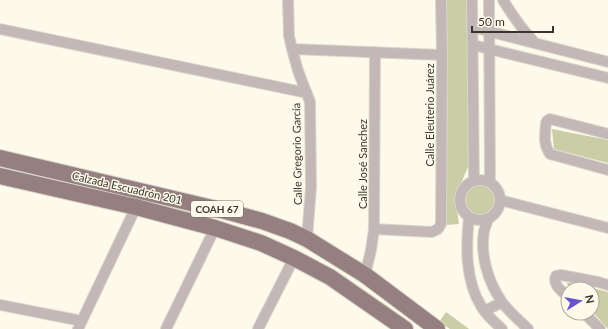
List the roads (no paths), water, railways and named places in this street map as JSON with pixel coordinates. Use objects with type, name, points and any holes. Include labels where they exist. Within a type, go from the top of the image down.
[{"type":"main road","name":"Calzada Escuadrón 201","points":[[0,158],[225,211],[262,221],[290,231],[307,239],[364,275],[437,329]]},
{"type":"main road","name":"Calzada Escuadrón 201","points":[[0,176],[136,207],[215,228],[261,243],[294,258],[330,278],[405,329]]},
{"type":"street","name":"Calle Gregorio García","points":[[288,0],[289,36],[298,71],[310,102],[311,186],[307,239]]},
{"type":"street","name":"Calle Eleuterio Juárez","points":[[374,229],[432,232],[438,229],[441,224],[441,0]]},
{"type":"street","points":[[472,0],[474,181]]},
{"type":"street","points":[[489,0],[490,183]]},
{"type":"street","points":[[503,0],[522,28],[534,42]]},
{"type":"street","points":[[472,27],[608,62]]},
{"type":"street","points":[[0,29],[307,93]]},
{"type":"street","points":[[472,45],[608,78]]},
{"type":"street","points":[[292,49],[442,55]]},
{"type":"street","name":"Calle José Sanchez","points":[[364,275],[371,250],[374,229],[375,52]]},
{"type":"street","points":[[608,134],[550,119],[546,123],[545,141],[546,149],[550,154],[608,170]]},
{"type":"street","points":[[479,180],[490,183],[499,193],[500,200],[497,211],[488,219],[478,221],[469,218],[460,205],[462,190],[474,181],[479,180]]},
{"type":"street","points":[[500,200],[608,228]]},
{"type":"street","points":[[0,305],[80,325],[136,207]]},
{"type":"street","points":[[469,218],[467,251],[471,281],[476,296],[485,311],[502,329]]},
{"type":"street","points":[[488,219],[484,230],[483,241],[487,270],[492,285],[502,302],[528,329]]},
{"type":"street","points":[[166,329],[215,228]]},
{"type":"street","points":[[258,329],[294,258]]},
{"type":"street","points":[[560,289],[556,285],[554,279],[556,276],[561,275],[593,281]]},
{"type":"street","points":[[485,311],[502,302]]},
{"type":"street","points":[[592,321],[600,329]]}]
